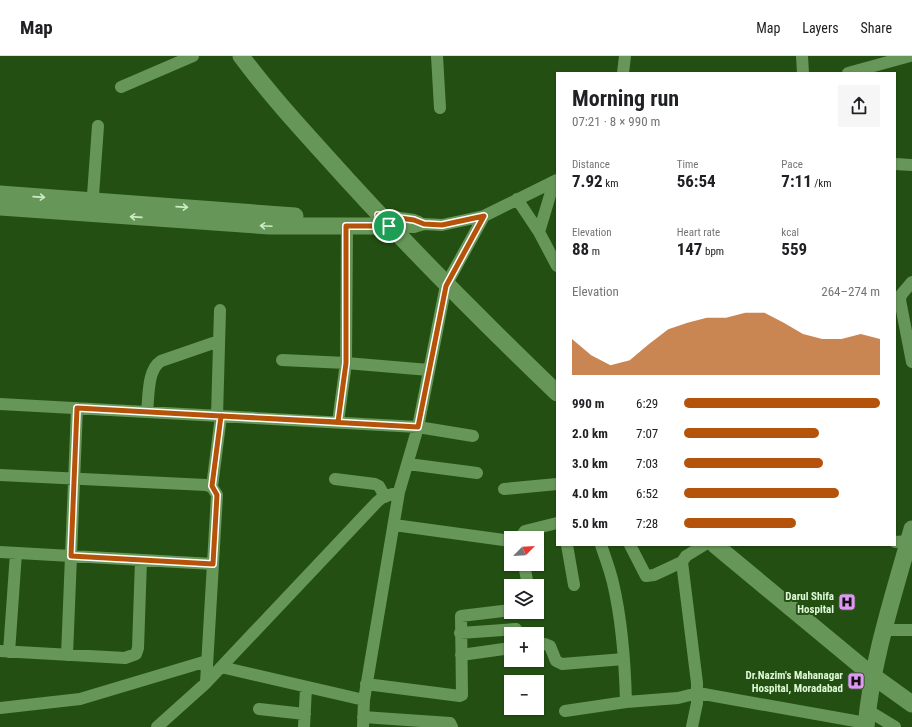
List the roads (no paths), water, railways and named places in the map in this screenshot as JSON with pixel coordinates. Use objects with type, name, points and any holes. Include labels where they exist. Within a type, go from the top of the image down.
[{"type":"main road","points":[[241,56],[254,64],[384,221],[446,286],[556,392]]},
{"type":"main road","points":[[0,194],[92,208],[269,226],[346,226],[384,221]]},
{"type":"main road","points":[[0,206],[92,208],[384,221]]},
{"type":"main road","points":[[866,720],[873,676],[905,537]]},
{"type":"main road","points":[[714,546],[873,676],[912,704]]},
{"type":"street","points":[[121,87],[193,56]]},
{"type":"street","points":[[437,56],[440,108]]},
{"type":"street","points":[[623,72],[625,56]]},
{"type":"street","points":[[802,56],[803,72]]},
{"type":"street","points":[[862,71],[904,57]]},
{"type":"street","points":[[92,208],[98,126]]},
{"type":"street","points":[[896,164],[912,165]]},
{"type":"street","points":[[384,221],[414,227],[424,224],[442,225],[484,216],[555,181]]},
{"type":"street","points":[[541,237],[555,181]]},
{"type":"street","points":[[517,200],[541,237],[556,264]]},
{"type":"street","points":[[452,727],[450,723],[363,722],[364,700],[399,492],[418,427],[446,286],[484,216]]},
{"type":"street","points":[[338,422],[346,363],[346,226]]},
{"type":"street","points":[[541,237],[556,244]]},
{"type":"street","points":[[912,282],[897,300],[912,362]]},
{"type":"street","points":[[206,683],[217,495],[212,486],[219,416],[220,310]]},
{"type":"street","points":[[147,412],[152,372],[155,365],[161,361],[219,341]]},
{"type":"street","points":[[282,360],[346,363],[429,370]]},
{"type":"street","points":[[0,404],[418,427],[473,436]]},
{"type":"street","points":[[67,655],[77,408]]},
{"type":"street","points":[[408,464],[477,473]]},
{"type":"street","points":[[0,475],[212,486]]},
{"type":"street","points":[[335,479],[375,484],[379,486],[385,497]]},
{"type":"street","points":[[504,488],[556,484]]},
{"type":"street","points":[[157,727],[206,683],[377,502],[385,497],[399,492]]},
{"type":"street","points":[[525,531],[556,523]]},
{"type":"street","points":[[394,525],[504,540]]},
{"type":"street","points":[[567,546],[574,584]]},
{"type":"street","points":[[601,546],[613,582],[624,659],[626,702]]},
{"type":"street","points":[[631,546],[646,576],[654,575],[682,562],[686,556],[714,546]]},
{"type":"street","points":[[0,552],[213,564]]},
{"type":"street","points":[[16,553],[4,652],[125,658],[136,654],[138,648],[141,560]]},
{"type":"street","points":[[682,562],[698,693],[692,727]]},
{"type":"street","points":[[366,684],[460,696],[462,695],[460,618],[464,615],[504,611]]},
{"type":"street","points":[[460,633],[504,630]]},
{"type":"street","points":[[883,630],[912,630]]},
{"type":"street","points":[[544,644],[550,646],[556,661],[562,664],[624,659]]},
{"type":"street","points":[[461,655],[504,649]]},
{"type":"street","points":[[0,708],[80,699],[207,661]]},
{"type":"street","points":[[221,667],[364,700]]},
{"type":"street","points":[[304,727],[306,687]]},
{"type":"street","points":[[565,711],[626,702],[678,698],[698,693],[866,720],[895,727]]},
{"type":"street","points":[[259,709],[305,714]]},
{"type":"place","name":"Darul Shifa Hospital","points":[[847,602]]},
{"type":"place","name":"Dr.Nazim's Mahanagar Hospital, Moradabad","points":[[856,681]]}]
